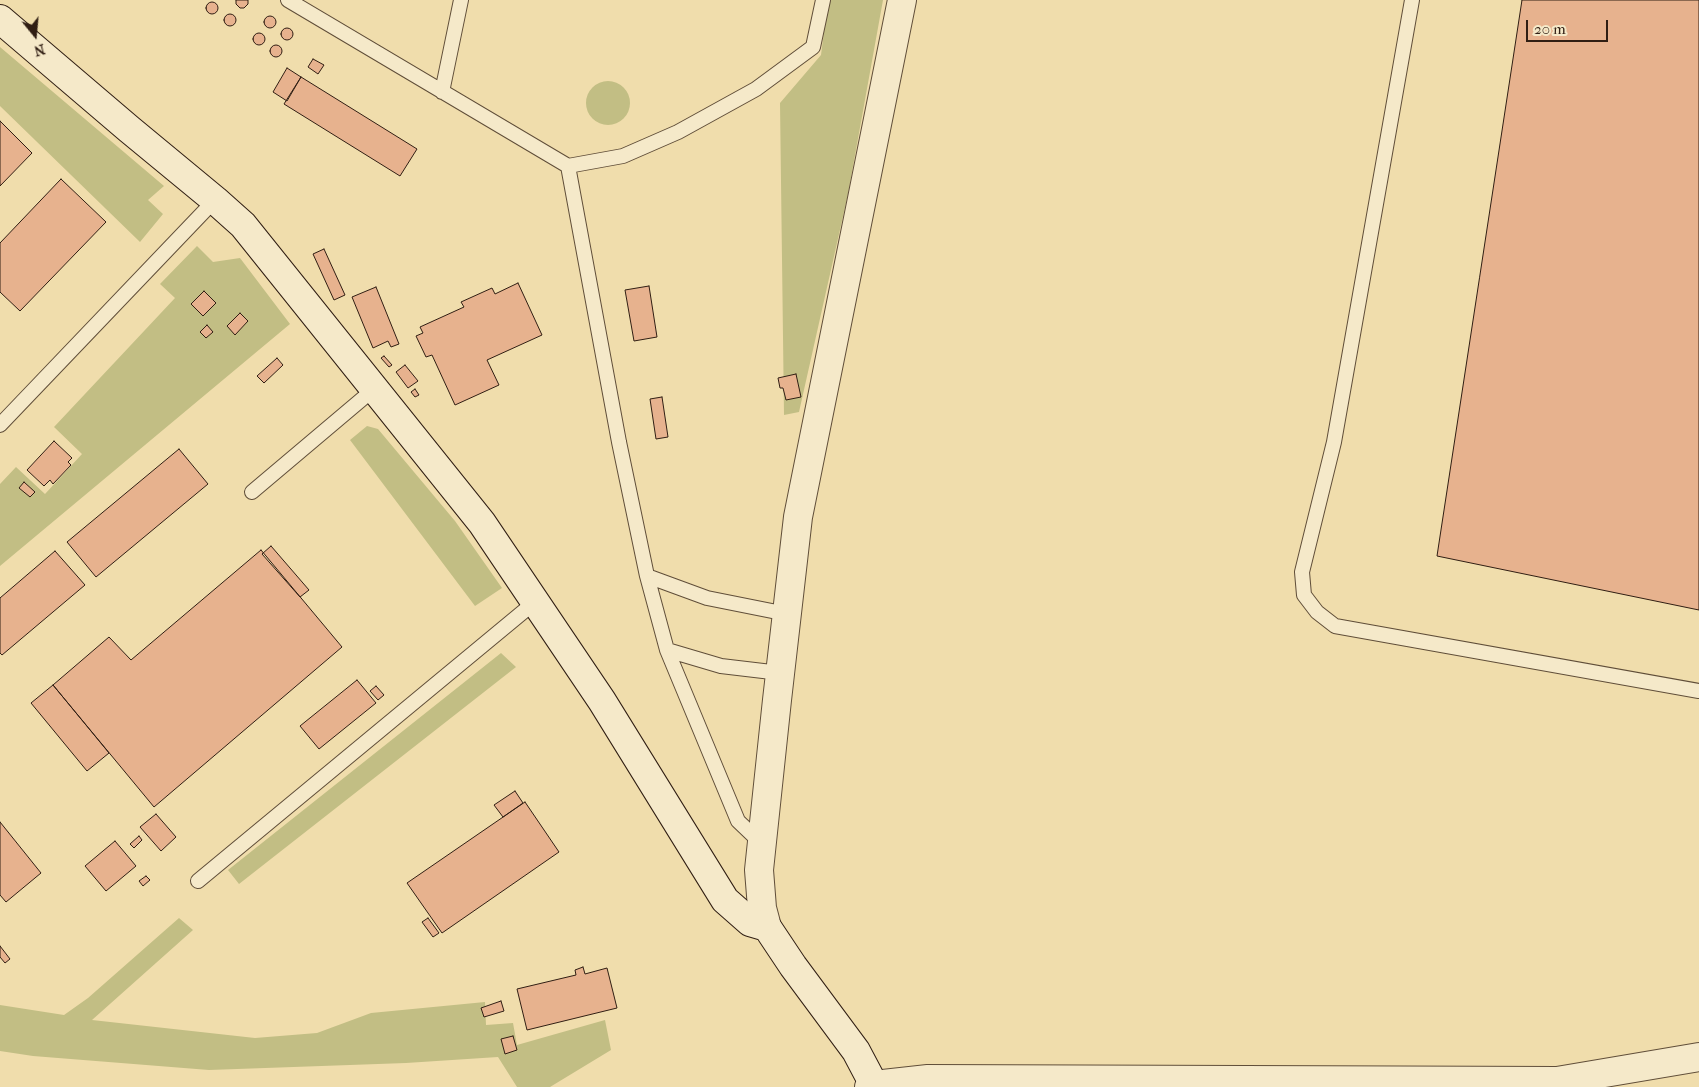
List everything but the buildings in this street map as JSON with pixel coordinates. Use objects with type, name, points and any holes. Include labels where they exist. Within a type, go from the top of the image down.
[{"type":"street","points":[[902,0],[798,517],[759,870],[762,908],[767,927],[793,966],[856,1051],[873,1086],[928,1080],[1556,1081],[1699,1056]]},
{"type":"street","points":[[0,19],[243,225],[482,523],[602,701],[725,900],[750,922],[767,927]]},
{"type":"lane","points":[[288,0],[568,166],[623,156],[678,132],[756,89],[813,47],[823,0]]},
{"type":"lane","points":[[442,92],[461,0]]},
{"type":"lane","points":[[1412,0],[1334,442],[1302,572],[1304,595],[1317,612],[1335,626],[1699,691]]},
{"type":"lane","points":[[568,166],[619,442],[647,576],[667,650],[738,821],[762,843]]},
{"type":"lane","points":[[0,425],[215,200]]},
{"type":"lane","points":[[252,492],[374,389]]},
{"type":"lane","points":[[647,576],[707,598],[787,614]]},
{"type":"lane","points":[[198,881],[535,602]]},
{"type":"lane","points":[[667,650],[720,666],[780,673]]},
{"type":"shaded area","points":[[828,0],[883,0],[848,194],[799,412],[784,415],[780,103],[821,55]]},
{"type":"shaded area","points":[[0,47],[164,186],[148,200],[163,214],[140,242],[0,106]]},
{"type":"shaded area","points":[[612,81],[624,87],[629,94],[629,112],[624,119],[617,124],[604,125],[596,122],[589,115],[586,99],[589,91],[596,84]]},
{"type":"shaded area","points":[[197,246],[213,262],[240,258],[290,324],[0,566],[0,484],[16,467],[45,494],[82,454],[54,427],[175,298],[160,284]]},
{"type":"shaded area","points":[[367,426],[378,429],[455,521],[502,588],[475,606],[350,440]]},
{"type":"shaded area","points":[[501,653],[516,667],[239,884],[228,870]]},
{"type":"shaded area","points":[[179,918],[193,930],[92,1020],[255,1038],[317,1033],[371,1013],[485,1002],[486,1025],[513,1023],[517,1045],[605,1020],[611,1050],[550,1087],[517,1087],[498,1057],[406,1063],[209,1070],[33,1056],[0,1051],[0,1005],[64,1015],[88,998]]}]
